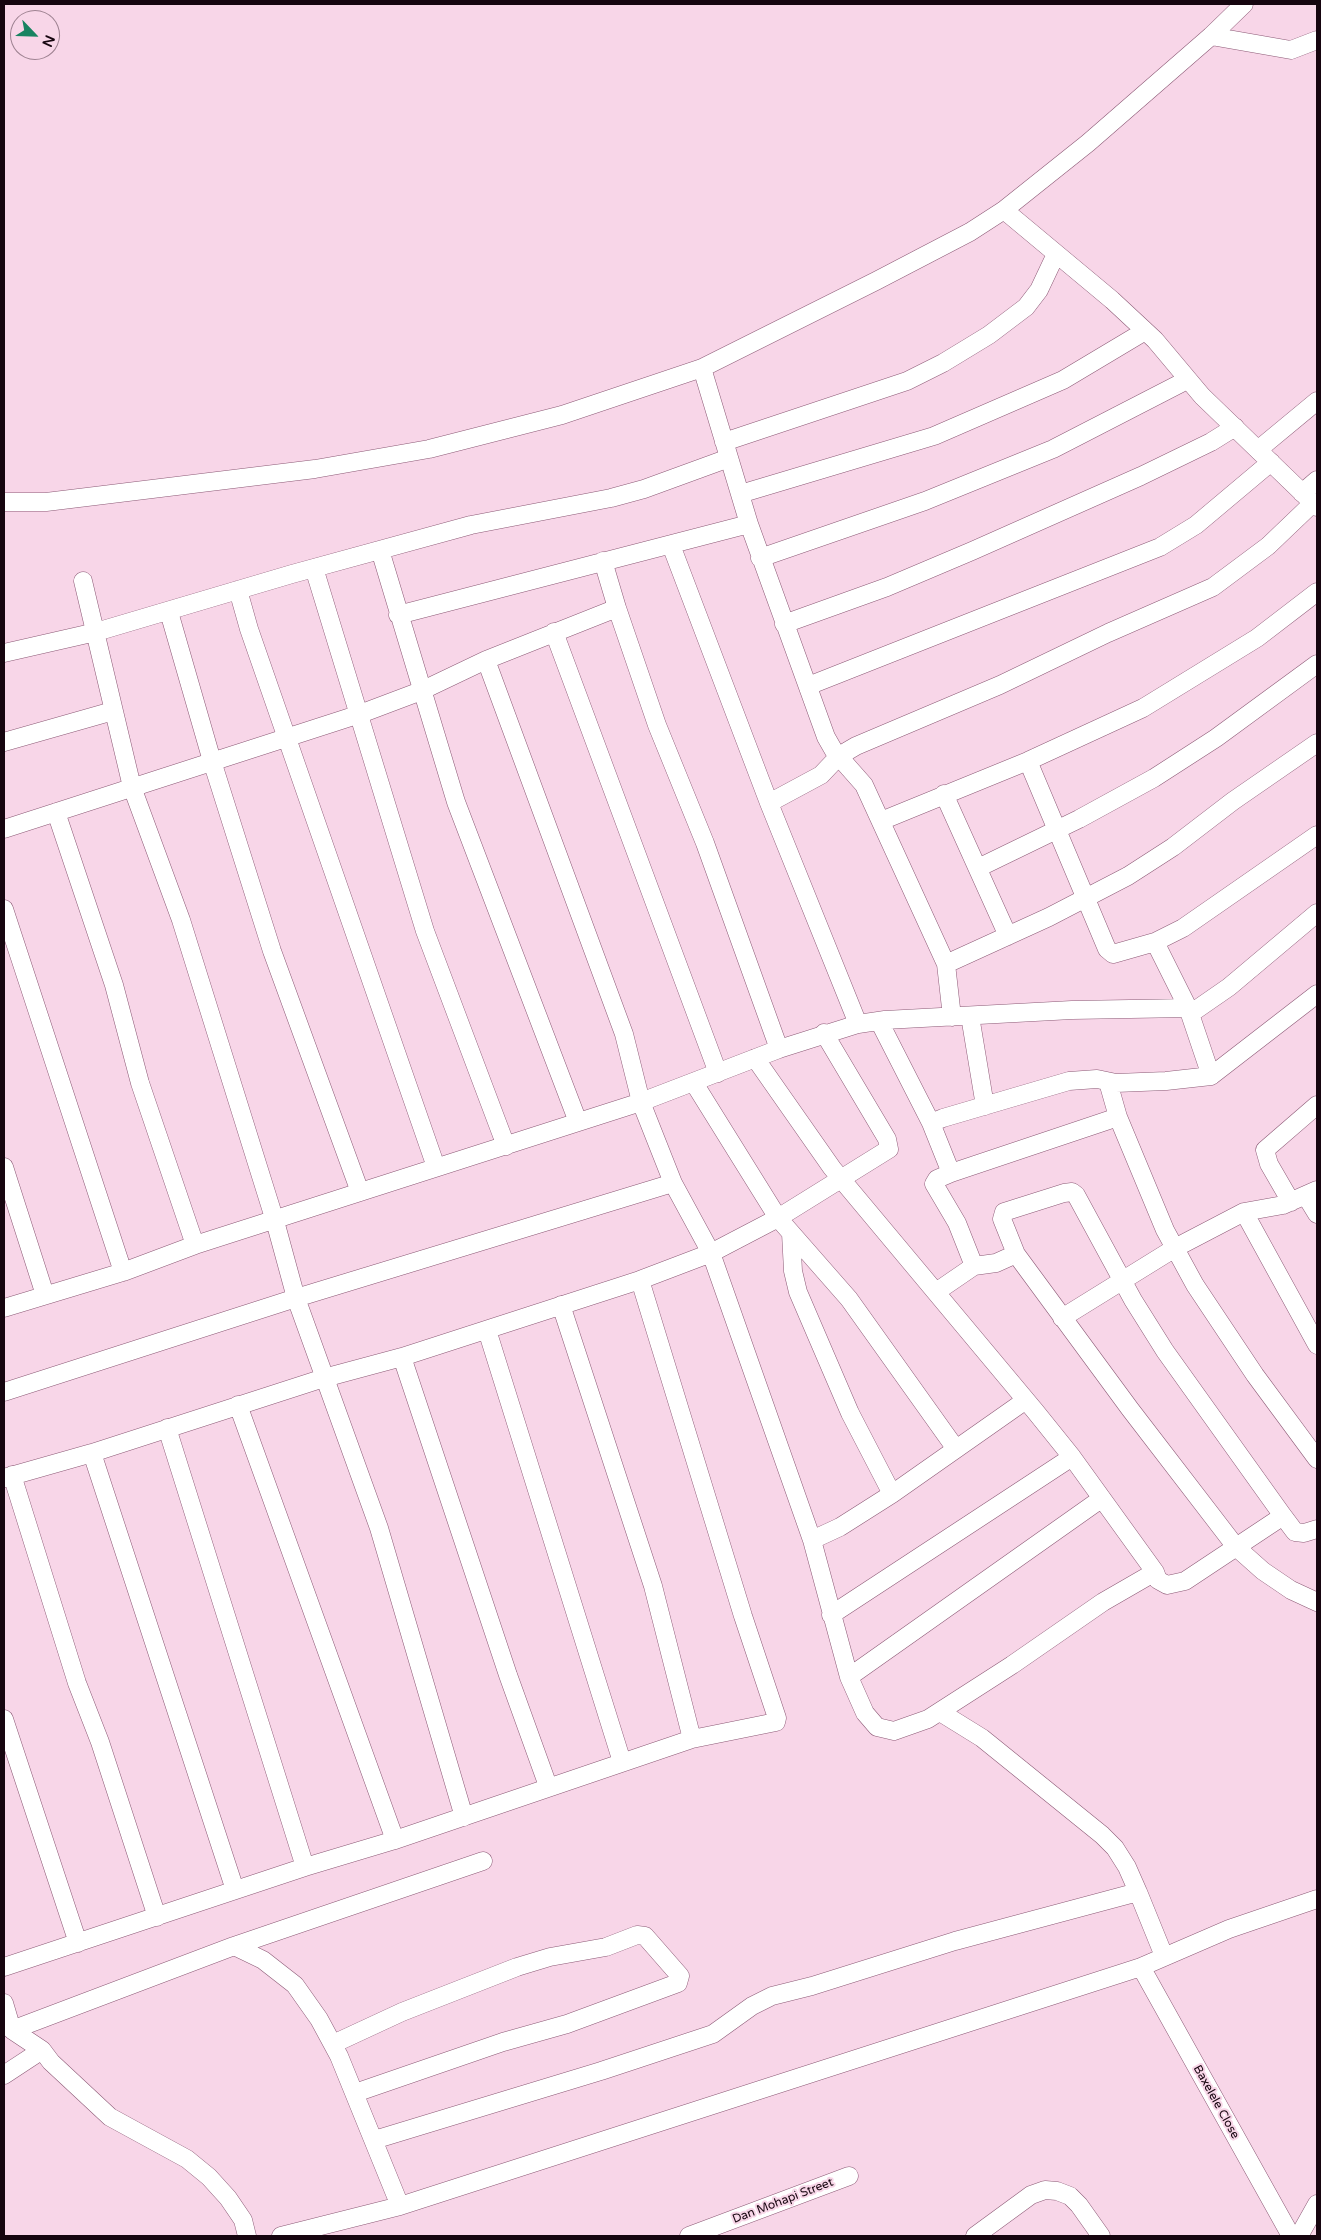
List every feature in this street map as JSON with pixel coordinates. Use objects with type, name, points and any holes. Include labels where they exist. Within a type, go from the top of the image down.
[{"type":"street","points":[[4,502],[46,502],[315,469],[429,449],[562,415],[702,368],[970,232],[1004,210],[1088,143],[1211,36],[1244,4]]},
{"type":"street","points":[[1211,36],[1291,50],[1317,40]]},
{"type":"street","points":[[1004,210],[1104,292],[1145,331],[1188,380],[1311,501]]},
{"type":"street","points":[[4,652],[96,632],[314,568],[471,526],[611,498],[644,489],[727,450],[907,381],[943,363],[989,334],[1026,307],[1039,290],[1056,254]]},
{"type":"street","points":[[740,494],[943,433],[1063,380],[1145,331]]},
{"type":"street","points":[[702,368],[760,558],[826,737],[839,756],[862,780],[946,964],[952,1017]]},
{"type":"street","points":[[760,558],[925,501],[1052,449],[1188,380]]},
{"type":"street","points":[[1259,449],[1317,401]]},
{"type":"street","points":[[784,624],[887,587],[980,547],[1188,454],[1235,426]]},
{"type":"street","points":[[808,686],[1160,547],[1196,525],[1271,462]]},
{"type":"street","points":[[769,803],[821,775],[839,756],[856,746],[1000,686],[1128,623],[1213,587],[1268,546],[1311,501],[1317,480]]},
{"type":"street","points":[[398,615],[749,524]]},
{"type":"street","points":[[671,545],[769,803],[858,1024]]},
{"type":"street","points":[[380,550],[421,691],[466,828],[578,1122]]},
{"type":"street","points":[[603,561],[657,725],[705,843],[779,1049]]},
{"type":"street","points":[[314,568],[425,931],[506,1146]]},
{"type":"street","points":[[83,581],[132,787],[181,920],[275,1221],[296,1298],[380,1528],[464,1817]]},
{"type":"street","points":[[238,590],[249,629],[288,736],[436,1167]]},
{"type":"street","points":[[881,821],[1028,761],[1160,699],[1257,638],[1317,592]]},
{"type":"street","points":[[4,828],[360,714],[421,691],[486,660],[617,608]]},
{"type":"street","points":[[169,612],[212,761],[278,969],[360,1192]]},
{"type":"street","points":[[554,632],[718,1073]]},
{"type":"street","points":[[486,660],[624,1034],[641,1102],[673,1183],[710,1253],[812,1540],[849,1677],[865,1713],[878,1727],[894,1731],[906,1728],[940,1712],[1103,1602],[1155,1572]]},
{"type":"street","points":[[978,868],[1057,830],[1129,792],[1179,762],[1317,664]]},
{"type":"street","points":[[4,742],[113,712]]},
{"type":"street","points":[[946,964],[1086,898],[1157,858],[1317,743]]},
{"type":"street","points":[[1028,761],[1110,952],[1118,954],[1155,942],[1192,923],[1317,835]]},
{"type":"street","points":[[944,794],[1008,936]]},
{"type":"street","points":[[56,812],[114,985],[140,1082],[195,1245]]},
{"type":"street","points":[[4,910],[123,1272]]},
{"type":"street","points":[[4,1308],[123,1272],[195,1245],[275,1221],[436,1167],[641,1102],[779,1049],[824,1033],[858,1024],[879,1020],[1072,1010],[1189,1011],[1230,987],[1317,913]]},
{"type":"street","points":[[1155,942],[1189,1011],[1211,1076]]},
{"type":"street","points":[[931,1123],[1069,1080],[1097,1079],[1108,1082],[1166,1081],[1211,1076],[1317,994]]},
{"type":"street","points":[[970,1016],[985,1106]]},
{"type":"street","points":[[879,1020],[931,1123],[951,1173]]},
{"type":"street","points":[[157,1917],[100,1742],[77,1683],[8,1476],[92,1452],[324,1378],[402,1357],[640,1280],[710,1253],[778,1218],[889,1149],[889,1144],[824,1033]]},
{"type":"street","points":[[755,1058],[827,1162],[1072,1457],[1162,1584],[1177,1584],[1195,1576],[1283,1516]]},
{"type":"street","points":[[1108,1082],[1130,1150],[1175,1248],[1195,1285],[1250,1367],[1317,1460]]},
{"type":"street","points":[[694,1083],[778,1218],[849,1299],[956,1449]]},
{"type":"street","points":[[1317,1105],[1264,1150],[1269,1164],[1304,1196],[1317,1214]]},
{"type":"street","points":[[974,1266],[957,1223],[934,1184],[937,1179],[1118,1117]]},
{"type":"street","points":[[4,1166],[45,1295]]},
{"type":"street","points":[[4,1392],[296,1298],[673,1183]]},
{"type":"street","points":[[1317,1529],[1304,1533],[1295,1532],[1283,1516],[1166,1351],[1122,1280],[1078,1199],[1072,1192],[1028,1203],[1003,1214],[1004,1224],[1016,1254],[1062,1318],[1236,1547],[1263,1571],[1291,1590],[1317,1602]]},
{"type":"street","points":[[1062,1318],[1175,1248],[1244,1212],[1304,1196]]},
{"type":"street","points":[[1244,1212],[1317,1345]]},
{"type":"street","points":[[791,1233],[793,1271],[798,1292],[850,1413],[892,1494]]},
{"type":"street","points":[[936,1292],[974,1266],[996,1263],[1016,1254]]},
{"type":"street","points":[[4,1967],[305,1867],[464,1817],[548,1786],[692,1739],[776,1722],[777,1718],[743,1616],[640,1280]]},
{"type":"street","points":[[561,1305],[653,1586],[692,1739]]},
{"type":"street","points":[[487,1330],[622,1762]]},
{"type":"street","points":[[402,1357],[508,1675],[548,1786]]},
{"type":"street","points":[[812,1540],[840,1527],[892,1494],[1026,1400]]},
{"type":"street","points":[[238,1405],[394,1840]]},
{"type":"street","points":[[167,1428],[305,1867]]},
{"type":"street","points":[[92,1452],[235,1890]]},
{"type":"street","points":[[831,1615],[1072,1457]]},
{"type":"street","points":[[849,1677],[1102,1499]]},
{"type":"street","points":[[940,1712],[982,1738],[1102,1835],[1115,1848],[1127,1867],[1164,1956]]},
{"type":"street","points":[[4,1719],[78,1943]]},
{"type":"street","points":[[12,2030],[234,1946],[483,1860]]},
{"type":"street","points":[[374,2140],[601,2071],[713,2034],[752,2006],[772,1996],[812,1986],[955,1941],[1138,1892]]},
{"type":"street","points":[[281,2236],[400,2206],[1140,1967],[1229,1929],[1317,1899]]},
{"type":"street","points":[[333,2044],[402,2012],[517,1967],[550,1957],[606,1947],[637,1935],[645,1936],[680,1976],[678,1983],[567,2024],[494,2045],[355,2093]]},
{"type":"street","points":[[234,1946],[263,1960],[295,1985],[319,2019],[333,2044],[355,2093],[400,2206]]},
{"type":"street","name":"Baxelele Close","points":[[1140,1967],[1291,2236]]},
{"type":"street","points":[[4,2003],[12,2030],[42,2050],[51,2062],[110,2118],[187,2159],[209,2178],[228,2198],[243,2220],[248,2236]]},
{"type":"street","points":[[4,2075],[42,2050]]},
{"type":"street","name":"Dan Mohapi Street","points":[[689,2236],[849,2176]]},
{"type":"street","points":[[975,2236],[1031,2195],[1045,2190],[1057,2191],[1070,2196],[1079,2205],[1101,2236]]},
{"type":"street","points":[[1299,2236],[1317,2204]]}]
